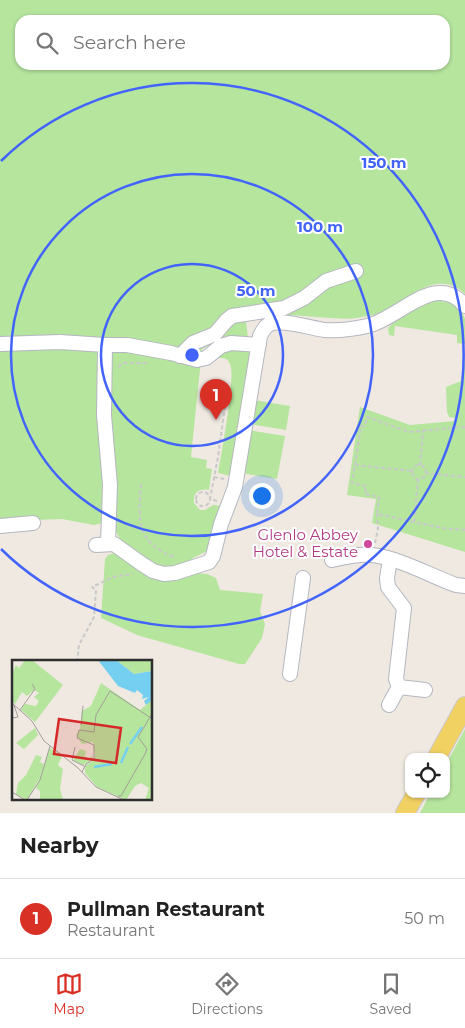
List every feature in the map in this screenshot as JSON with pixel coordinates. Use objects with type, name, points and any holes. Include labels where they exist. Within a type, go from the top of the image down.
[{"type":"main road","points":[[439,753],[465,706]]},
{"type":"main road","points":[[406,813],[414,798]]},
{"type":"street","points":[[180,356],[193,344],[215,334],[232,316],[284,308],[304,298],[326,281],[356,271]]},
{"type":"street","points":[[105,345],[104,415],[110,485],[102,544],[114,544],[153,571],[164,574],[175,573],[209,562],[213,556],[221,524],[235,487],[260,336],[265,327],[271,323],[328,330],[367,326],[382,322],[410,304],[433,293],[451,294],[460,299],[465,306]]},
{"type":"street","points":[[0,344],[60,342],[127,345],[197,360],[206,358],[221,346],[231,343],[259,345]]},
{"type":"street","points":[[0,526],[33,523]]},
{"type":"street","points":[[332,560],[356,555],[372,555],[390,559],[456,586],[465,586]]},
{"type":"street","points":[[390,559],[386,578],[388,588],[404,608],[396,680],[399,687]]},
{"type":"street","points":[[290,674],[303,578]]},
{"type":"street","points":[[399,687],[426,690]]},
{"type":"street","points":[[389,705],[399,687]]},
{"type":"path","points":[[105,382],[124,363],[150,363]]},
{"type":"path","points":[[228,384],[210,499],[206,505],[202,506],[198,504],[196,498],[198,494],[205,492],[210,499],[229,504]]},
{"type":"path","points":[[372,555],[378,529],[379,497],[365,494],[366,486],[352,483],[361,426],[366,426],[368,416],[409,432],[465,427]]},
{"type":"path","points":[[420,465],[423,431]]},
{"type":"path","points":[[355,464],[412,471]]},
{"type":"path","points":[[412,471],[415,466],[420,465]]},
{"type":"path","points":[[418,479],[422,478],[425,473],[424,467],[420,465]]},
{"type":"path","points":[[412,471],[414,477],[418,479]]},
{"type":"path","points":[[425,473],[465,477]]},
{"type":"path","points":[[414,522],[418,479]]},
{"type":"path","points":[[141,484],[140,518],[143,533],[149,543],[174,557],[199,565]]},
{"type":"path","points":[[377,514],[442,528],[465,530]]},
{"type":"path","points":[[77,660],[79,645],[94,617],[96,590],[92,587]]},
{"type":"green space","points":[[0,0],[465,0],[465,294],[454,287],[444,284],[433,285],[422,288],[382,312],[356,318],[281,315],[254,317],[246,322],[248,338],[217,341],[202,349],[191,457],[207,460],[206,468],[212,469],[209,490],[197,492],[194,496],[194,503],[200,510],[205,510],[213,505],[224,506],[207,551],[193,558],[187,564],[171,569],[155,566],[122,542],[115,530],[104,470],[102,523],[94,525],[62,519],[0,521]]},
{"type":"green space","points":[[431,301],[447,302],[460,310],[465,319],[465,344],[457,343],[457,335],[395,326],[394,336],[389,335],[388,328],[392,324]]},
{"type":"green space","points":[[225,349],[251,350],[230,476],[218,473],[231,384],[231,371],[228,360],[217,358]]},
{"type":"green space","points":[[465,355],[465,552],[372,523],[376,499],[347,495],[360,407],[410,425],[455,421],[456,418],[449,417],[447,412],[446,387],[461,381]]},
{"type":"green space","points":[[254,400],[290,406],[286,430],[250,424]]},
{"type":"green space","points":[[248,430],[285,436],[277,479],[241,473]]},
{"type":"green space","points":[[114,553],[121,554],[134,567],[207,574],[216,578],[220,590],[263,594],[260,611],[265,624],[262,638],[245,664],[239,664],[137,635],[101,618],[105,559],[108,555]]},
{"type":"green space","points":[[465,729],[465,813],[420,813],[428,798],[450,798],[450,757]]},
{"type":"place","name":"Pullman Restaurant","points":[[216,420]]},
{"type":"place","name":"Glenlo Abbey Hotel & Estate","points":[[368,544]]}]
